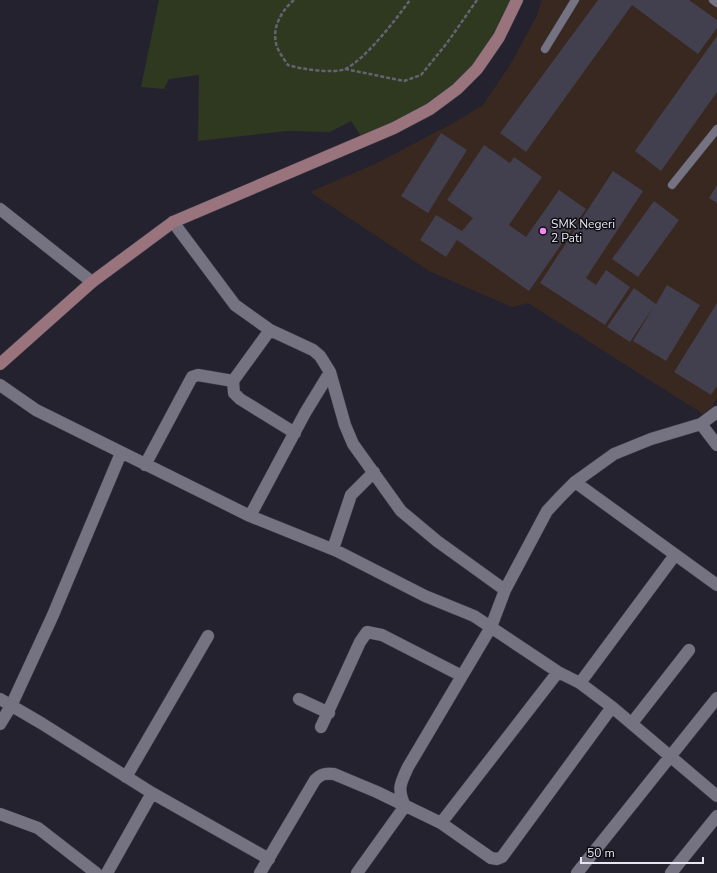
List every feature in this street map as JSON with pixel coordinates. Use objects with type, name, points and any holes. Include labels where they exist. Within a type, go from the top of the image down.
[{"type":"main road","points":[[0,364],[92,282],[173,222],[394,128],[430,109],[460,86],[480,65],[510,18],[517,0]]},
{"type":"street","points":[[0,209],[92,282]]},
{"type":"street","points":[[173,222],[228,298],[243,313],[270,330],[313,350],[320,356],[330,372],[345,425],[353,444],[374,472],[384,490],[408,518],[505,590]]},
{"type":"street","points":[[270,330],[233,381],[233,390],[236,397],[295,433]]},
{"type":"street","points":[[250,516],[330,372]]},
{"type":"street","points":[[145,465],[192,377],[198,375],[233,381]]},
{"type":"street","points":[[0,385],[36,410],[145,465],[250,516],[333,549],[425,596],[474,616],[558,672],[580,683],[632,723],[717,795]]},
{"type":"street","points":[[405,806],[399,795],[400,783],[491,627],[505,590],[547,511],[576,482],[614,454],[630,446],[701,424],[717,412]]},
{"type":"street","points":[[701,424],[717,445]]},
{"type":"street","points":[[0,724],[12,706],[53,615],[121,453]]},
{"type":"street","points":[[333,549],[351,495],[374,472]]},
{"type":"street","points":[[576,482],[717,585]]},
{"type":"street","points":[[580,683],[675,555]]},
{"type":"street","points":[[321,727],[360,642],[367,632],[382,635],[462,676]]},
{"type":"street","points":[[126,777],[208,636]]},
{"type":"street","points":[[632,723],[689,650]]},
{"type":"street","points":[[441,823],[558,672]]},
{"type":"street","points":[[577,873],[717,698]]},
{"type":"street","points":[[0,699],[152,793],[269,859]]},
{"type":"street","points":[[299,699],[328,713]]},
{"type":"street","points":[[260,873],[315,780],[321,775],[334,774],[377,792],[441,823],[491,858],[497,859],[502,857],[612,707]]},
{"type":"street","points":[[107,873],[152,793]]},
{"type":"street","points":[[356,873],[405,806]]},
{"type":"street","points":[[0,814],[38,828],[96,873]]},
{"type":"street","points":[[670,873],[717,816]]},
{"type":"lane","points":[[546,49],[575,0]]},
{"type":"lane","points":[[713,0],[717,3]]},
{"type":"lane","points":[[672,185],[717,129]]},
{"type":"path","points":[[294,0],[286,6],[276,25],[276,42],[288,65],[302,70],[345,69],[404,80],[421,75],[447,43],[477,0]]},
{"type":"path","points":[[345,69],[369,49],[410,0]]},
{"type":"shaded area","name":"SMK Negeri 2 Pati","points":[[542,0],[717,0],[717,398],[711,408],[703,414],[528,303],[512,307],[429,271],[310,192],[379,162],[455,122],[483,105],[510,65],[536,17]]},
{"type":"green space","points":[[159,0],[513,0],[473,68],[434,103],[361,136],[351,121],[330,132],[287,131],[198,141],[199,75],[169,79],[164,89],[141,87]]},
{"type":"building","points":[[598,0],[689,0],[717,20],[717,28],[698,54],[632,5],[526,152],[500,133]]},
{"type":"building","points":[[717,36],[717,92],[661,171],[635,151]]},
{"type":"building","points":[[441,133],[467,150],[428,213],[401,196]]},
{"type":"building","points":[[484,145],[510,163],[514,157],[542,177],[509,225],[526,237],[559,190],[586,209],[529,291],[457,240],[446,257],[420,240],[436,215],[462,231],[473,218],[447,200]]},
{"type":"building","points":[[613,171],[643,191],[586,278],[596,285],[606,270],[630,287],[605,325],[540,283]]},
{"type":"building","points":[[717,185],[717,203],[709,198]]},
{"type":"building","points":[[654,201],[679,220],[638,277],[612,259]]},
{"type":"building","points":[[667,285],[700,305],[666,361],[633,341],[654,306],[630,342],[607,327],[634,288],[656,304]]},
{"type":"building","points":[[717,303],[717,386],[711,395],[674,372]]},
{"type":"place","name":"SMK Negeri 2 Pati","points":[[543,231]]}]
